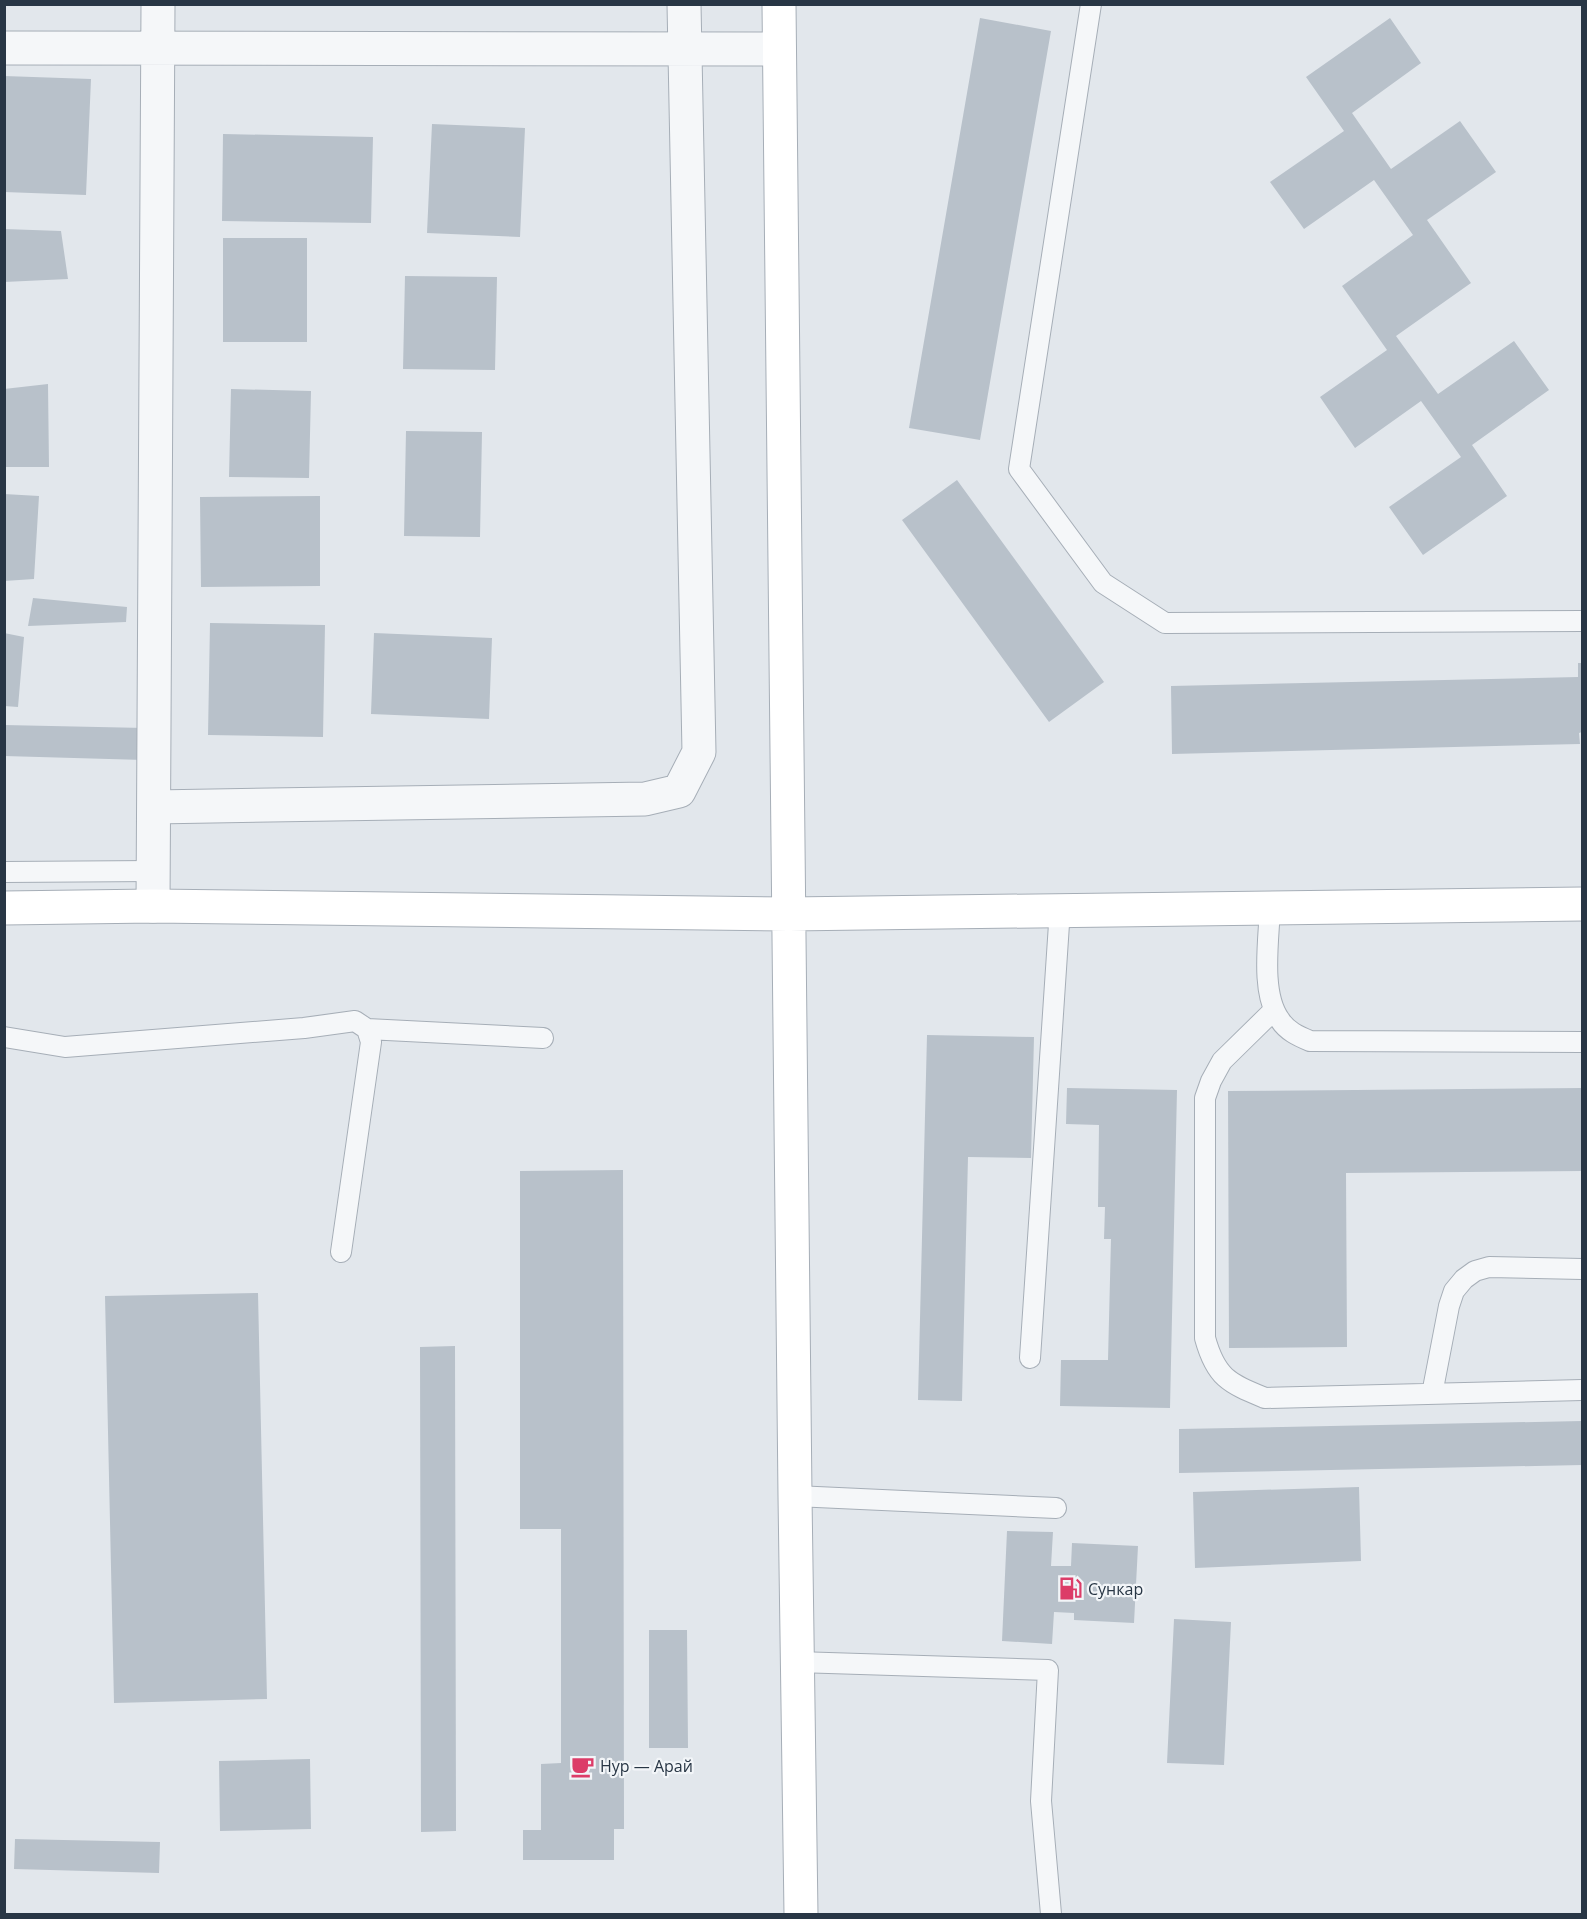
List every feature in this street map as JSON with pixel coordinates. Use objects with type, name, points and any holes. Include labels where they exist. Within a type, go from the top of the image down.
[{"type":"street","points":[[153,906],[158,4]]},
{"type":"street","points":[[154,807],[645,800],[679,791],[699,752],[684,4]]},
{"type":"street","points":[[779,4],[801,1914]]},
{"type":"street","points":[[4,48],[779,49]]},
{"type":"street","points":[[4,908],[153,906],[789,914],[1270,906],[1582,904]]},
{"type":"lane","points":[[1091,4],[1020,469],[1103,583],[1165,623],[1582,621]]},
{"type":"lane","points":[[4,872],[153,871]]},
{"type":"lane","points":[[1270,906],[1268,985],[1274,1010],[1280,1022],[1289,1030],[1310,1041],[1582,1042]]},
{"type":"lane","points":[[1030,1358],[1060,909]]},
{"type":"lane","points":[[1274,1010],[1222,1061],[1205,1098],[1205,1338],[1210,1358],[1224,1378],[1266,1398],[1582,1390]]},
{"type":"lane","points":[[4,1037],[65,1047],[304,1028],[355,1021],[367,1029],[543,1038]]},
{"type":"lane","points":[[340,1252],[371,1042],[367,1029]]},
{"type":"lane","points":[[1432,1394],[1449,1306],[1454,1291],[1464,1279],[1475,1271],[1489,1267],[1582,1269]]},
{"type":"lane","points":[[795,1496],[1056,1508]]},
{"type":"lane","points":[[797,1662],[1048,1670],[1041,1801],[1051,1914]]},
{"type":"building","points":[[980,18],[1051,31],[980,440],[909,428]]},
{"type":"building","points":[[1390,18],[1421,63],[1352,113],[1391,169],[1460,121],[1496,172],[1427,220],[1471,283],[1396,336],[1438,394],[1514,341],[1549,390],[1472,445],[1507,496],[1423,555],[1389,507],[1461,457],[1421,401],[1355,448],[1320,397],[1387,350],[1342,286],[1413,235],[1374,180],[1304,229],[1270,182],[1344,131],[1306,77]]},
{"type":"building","points":[[4,76],[91,79],[86,195],[4,192]]},
{"type":"building","points":[[432,124],[525,128],[520,237],[427,233]]},
{"type":"building","points":[[223,134],[373,137],[371,223],[222,221]]},
{"type":"building","points":[[4,229],[61,231],[68,279],[4,282]]},
{"type":"building","points":[[223,238],[307,238],[307,342],[223,342]]},
{"type":"building","points":[[405,276],[497,277],[495,370],[403,369]]},
{"type":"building","points":[[48,384],[49,467],[4,467],[4,389]]},
{"type":"building","points":[[231,389],[311,391],[309,478],[229,477]]},
{"type":"building","points":[[406,431],[482,432],[480,537],[404,536]]},
{"type":"building","points":[[957,480],[1104,682],[1049,722],[902,520]]},
{"type":"building","points":[[4,494],[39,496],[34,579],[4,581]]},
{"type":"building","points":[[320,496],[320,586],[201,587],[200,497]]},
{"type":"building","points":[[33,598],[127,607],[126,622],[28,626]]},
{"type":"building","points":[[210,623],[325,625],[323,737],[208,735]]},
{"type":"building","points":[[4,633],[24,637],[18,707],[4,706]]},
{"type":"building","points":[[374,633],[492,638],[489,719],[371,714]]},
{"type":"building","points":[[1578,663],[1582,663],[1580,744],[1172,754],[1171,686],[1578,677]]},
{"type":"building","points":[[4,725],[145,728],[144,760],[4,756]]},
{"type":"building","points":[[927,1035],[1034,1037],[1031,1158],[968,1157],[962,1401],[918,1400]]},
{"type":"building","points":[[1067,1088],[1177,1090],[1170,1408],[1060,1406],[1061,1360],[1108,1360],[1111,1239],[1104,1239],[1105,1207],[1098,1207],[1099,1125],[1066,1124]]},
{"type":"building","points":[[1582,1088],[1582,1171],[1346,1173],[1347,1347],[1229,1348],[1228,1091]]},
{"type":"building","points":[[623,1170],[624,1829],[614,1829],[614,1860],[523,1860],[523,1830],[541,1830],[541,1764],[561,1763],[561,1529],[520,1529],[520,1171]]},
{"type":"building","points":[[258,1293],[267,1699],[114,1703],[105,1296]]},
{"type":"building","points":[[455,1346],[456,1831],[421,1832],[420,1347]]},
{"type":"building","points":[[1582,1421],[1582,1465],[1179,1473],[1179,1429]]},
{"type":"building","points":[[1359,1487],[1361,1561],[1195,1568],[1193,1492]]},
{"type":"building","name":"Сункар","points":[[1007,1531],[1053,1532],[1051,1566],[1071,1566],[1072,1543],[1138,1546],[1134,1623],[1074,1620],[1074,1613],[1054,1612],[1052,1644],[1002,1641]]},
{"type":"building","points":[[1174,1619],[1231,1622],[1224,1765],[1167,1763]]},
{"type":"building","points":[[649,1630],[687,1630],[688,1748],[649,1748]]},
{"type":"building","points":[[310,1759],[311,1829],[220,1831],[219,1761]]},
{"type":"building","points":[[15,1839],[160,1842],[159,1873],[14,1869]]},
{"type":"place","name":"Сункар","points":[[1070,1589]]},
{"type":"place","name":"Нур — Арай","points":[[582,1766]]}]
